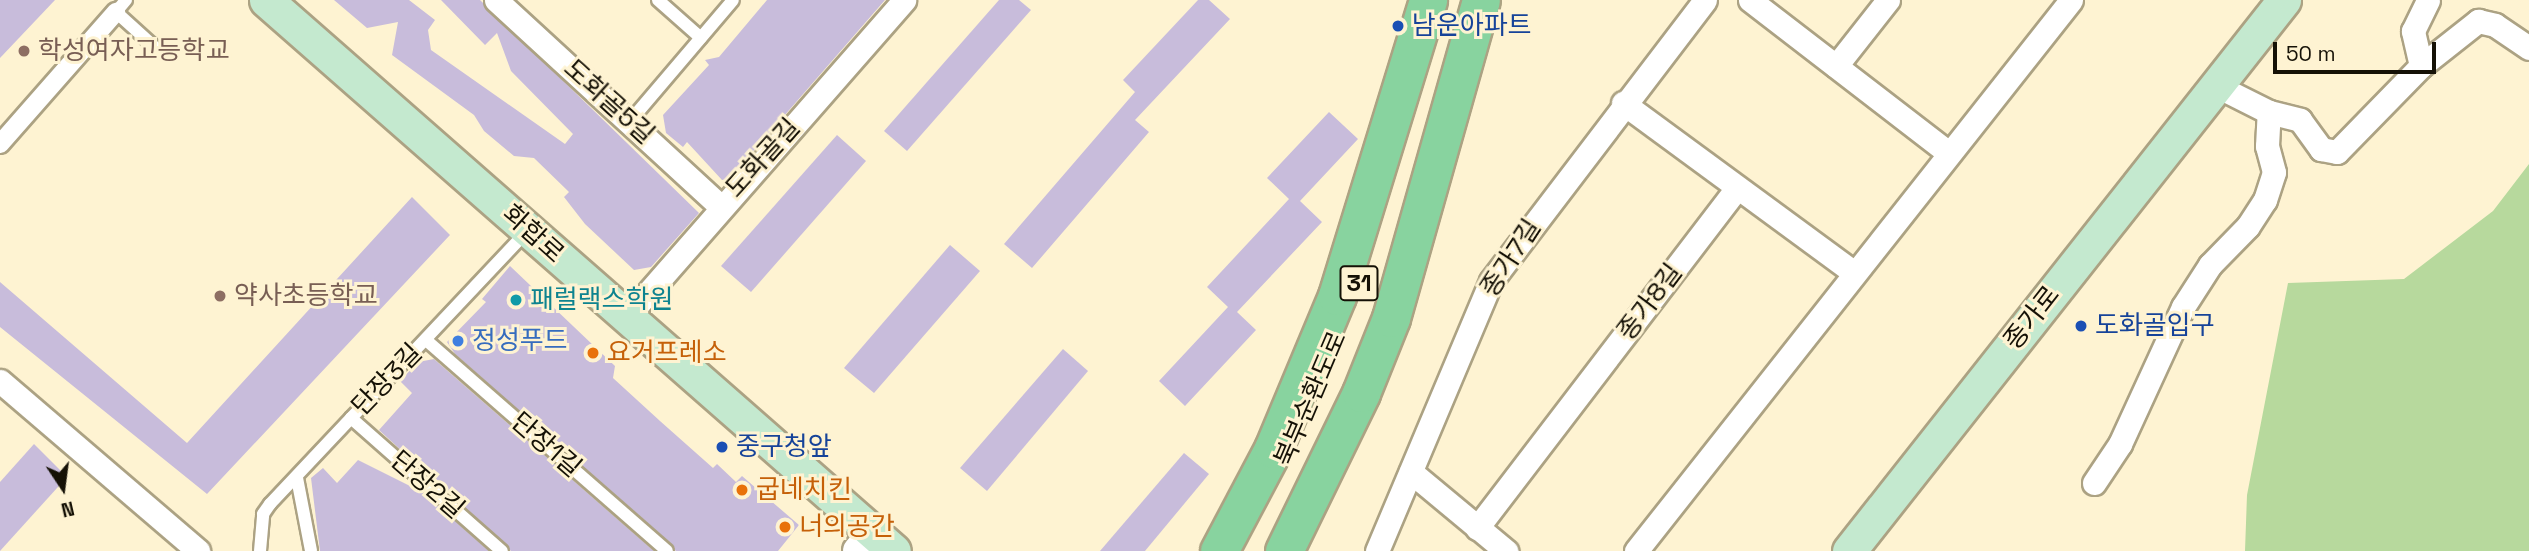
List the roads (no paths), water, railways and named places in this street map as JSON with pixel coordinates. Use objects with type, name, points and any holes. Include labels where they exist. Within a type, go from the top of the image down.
[{"type":"main road","name":"화합로","points":[[266,0],[529,229],[875,545]]},
{"type":"main road","points":[[1219,551],[1273,449],[1337,296],[1428,0]]},
{"type":"main road","name":"북부순환도로","points":[[1238,551],[1289,453],[1352,302],[1387,197],[1442,0]]},
{"type":"main road","name":"북부순환도로","points":[[1284,551],[1361,393],[1391,318],[1481,0]]},
{"type":"main road","points":[[1302,551],[1376,400],[1406,322],[1457,145],[1490,0]]},
{"type":"main road","name":"종가로","points":[[1849,551],[2284,0]]},
{"type":"street","name":"도화골5길","points":[[496,0],[631,120],[720,206]]},
{"type":"street","name":"도화골길","points":[[625,319],[720,206],[904,0]]},
{"type":"street","name":"종가7길","points":[[1377,551],[1491,281],[1623,103],[1705,0]]},
{"type":"street","points":[[1749,0],[1949,153]]},
{"type":"street","points":[[1836,66],[1888,0]]},
{"type":"street","points":[[1636,551],[1853,272],[2071,0]]},
{"type":"street","points":[[2421,66],[2413,32],[2428,0]]},
{"type":"street","points":[[0,144],[121,6]]},
{"type":"street","points":[[2215,85],[2269,112],[2300,120],[2321,149],[2337,152],[2421,66],[2478,21],[2495,25],[2529,48]]},
{"type":"street","points":[[1623,103],[1853,272]]},
{"type":"street","points":[[2094,484],[2120,444],[2183,307],[2210,265],[2248,226],[2265,200],[2274,172],[2267,146],[2269,112]]},
{"type":"street","name":"종가8길","points":[[1476,528],[1737,188]]},
{"type":"street","points":[[0,381],[198,551]]},
{"type":"street","points":[[1411,472],[1506,551]]},
{"type":"lane","points":[[657,0],[701,38]]},
{"type":"lane","points":[[631,120],[733,0]]},
{"type":"lane","points":[[121,6],[157,49]]},
{"type":"lane","name":"단장3길","points":[[260,551],[262,514],[529,229]]},
{"type":"lane","name":"단장1길","points":[[426,340],[667,551]]},
{"type":"lane","name":"단장2길","points":[[351,418],[502,551]]},
{"type":"lane","points":[[297,478],[311,551]]},
{"type":"place","name":"남운아파트","points":[[1398,26]]},
{"type":"place","name":"학성여자고등학교","points":[[24,51]]},
{"type":"place","name":"약사초등학교","points":[[220,296]]},
{"type":"place","name":"패럴랙스학원","points":[[516,300]]},
{"type":"place","name":"도화골입구","points":[[2081,326]]},
{"type":"place","name":"정성푸드","points":[[458,341]]},
{"type":"place","name":"요거프레소","points":[[593,353]]},
{"type":"place","name":"중구청앞","points":[[722,447]]},
{"type":"place","name":"굽네치킨","points":[[742,490]]},
{"type":"place","name":"너의공간","points":[[785,527]]}]
